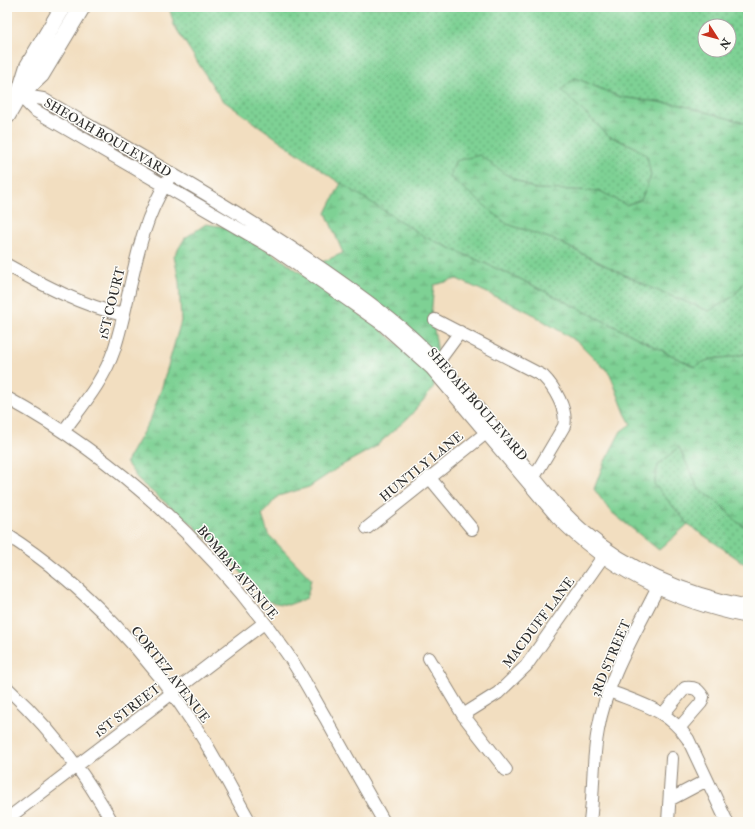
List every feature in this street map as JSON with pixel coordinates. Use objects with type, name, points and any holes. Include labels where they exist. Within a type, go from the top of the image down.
[{"type":"main road","points":[[7,116],[19,95],[28,66],[63,7]]},
{"type":"main road","points":[[19,95],[41,75],[82,7]]},
{"type":"street","name":"SHEOAH BOULEVARD","points":[[19,95],[43,99],[172,174],[284,244],[348,287],[389,318],[434,365],[489,430],[556,516],[576,537],[605,554],[632,566],[659,584],[724,612],[748,617]]},
{"type":"street","name":"SHEOAH BOULEVARD","points":[[19,95],[34,110],[289,258],[382,324],[434,365]]},
{"type":"street","name":"1ST COURT","points":[[63,432],[103,373],[114,351],[143,232],[164,186],[172,174]]},
{"type":"street","points":[[7,265],[56,292],[79,302],[123,316]]},
{"type":"street","points":[[435,320],[543,376],[548,381],[566,418],[564,426],[534,477]]},
{"type":"street","points":[[434,365],[460,332]]},
{"type":"street","name":"BOMBAY AVENUE","points":[[7,398],[63,432],[110,466],[184,529],[235,586],[286,652],[384,822]]},
{"type":"street","name":"SHEOAH BOULEVARD","points":[[489,430],[605,554]]},
{"type":"street","name":"HUNTLY LANE","points":[[367,528],[489,430]]},
{"type":"street","points":[[429,477],[472,529]]},
{"type":"street","name":"CORTEZ AVENUE","points":[[7,535],[48,565],[106,616],[134,646],[171,693],[198,732],[250,822]]},
{"type":"street","name":"MACDUFF LANE","points":[[463,715],[498,692],[526,666],[605,554]]},
{"type":"street","name":"SHEOAH BOULEVARD","points":[[659,584],[748,606]]},
{"type":"street","name":"3RD STREET","points":[[590,822],[593,801],[594,758],[598,729],[609,691],[659,584]]},
{"type":"street","name":"1ST STREET","points":[[7,819],[264,623]]},
{"type":"street","points":[[429,658],[463,715],[506,770]]},
{"type":"street","points":[[663,714],[685,688],[693,687],[699,690],[703,697],[701,703],[680,727]]},
{"type":"street","points":[[7,688],[51,734],[76,766],[112,822]]},
{"type":"street","points":[[609,691],[663,714],[680,727],[688,738],[727,822]]},
{"type":"street","points":[[668,822],[671,799],[672,758]]},
{"type":"street","points":[[671,799],[707,780]]},
{"type":"green space","points":[[169,7],[748,7],[748,124],[681,105],[620,97],[575,78],[609,136],[633,146],[647,156],[651,176],[641,200],[626,205],[600,191],[534,189],[507,175],[507,224],[555,240],[651,288],[709,311],[734,296],[748,277],[748,352],[741,355],[708,360],[695,367],[520,279],[425,237],[341,184],[221,99],[174,25]]},
{"type":"green space","points":[[575,78],[620,97],[681,105],[748,124],[748,277],[734,296],[709,311],[651,288],[555,240],[507,224],[450,177],[455,161],[480,155],[507,175],[534,189],[600,191],[626,205],[641,200],[651,176],[647,156],[633,146],[609,136],[561,90]]},
{"type":"green space","points":[[341,183],[425,237],[520,279],[695,367],[708,360],[741,355],[748,352],[748,528],[737,522],[720,504],[698,488],[679,447],[658,465],[654,484],[688,524],[659,550],[610,511],[594,489],[603,465],[621,431],[631,424],[625,413],[610,374],[579,343],[529,312],[457,279],[434,285],[431,315],[428,322],[433,324],[438,352],[437,355],[320,263],[343,253],[326,213]]},
{"type":"green space","points":[[206,224],[226,227],[274,254],[379,328],[419,362],[435,380],[433,389],[408,418],[375,447],[339,467],[309,487],[278,496],[262,515],[268,534],[311,579],[307,598],[288,605],[265,601],[234,564],[193,525],[139,481],[126,462],[151,418],[161,390],[181,321],[179,281],[174,256],[185,238]]},
{"type":"green space","points":[[679,447],[698,488],[720,504],[737,522],[748,528],[748,566],[689,525],[654,484],[658,465]]}]
